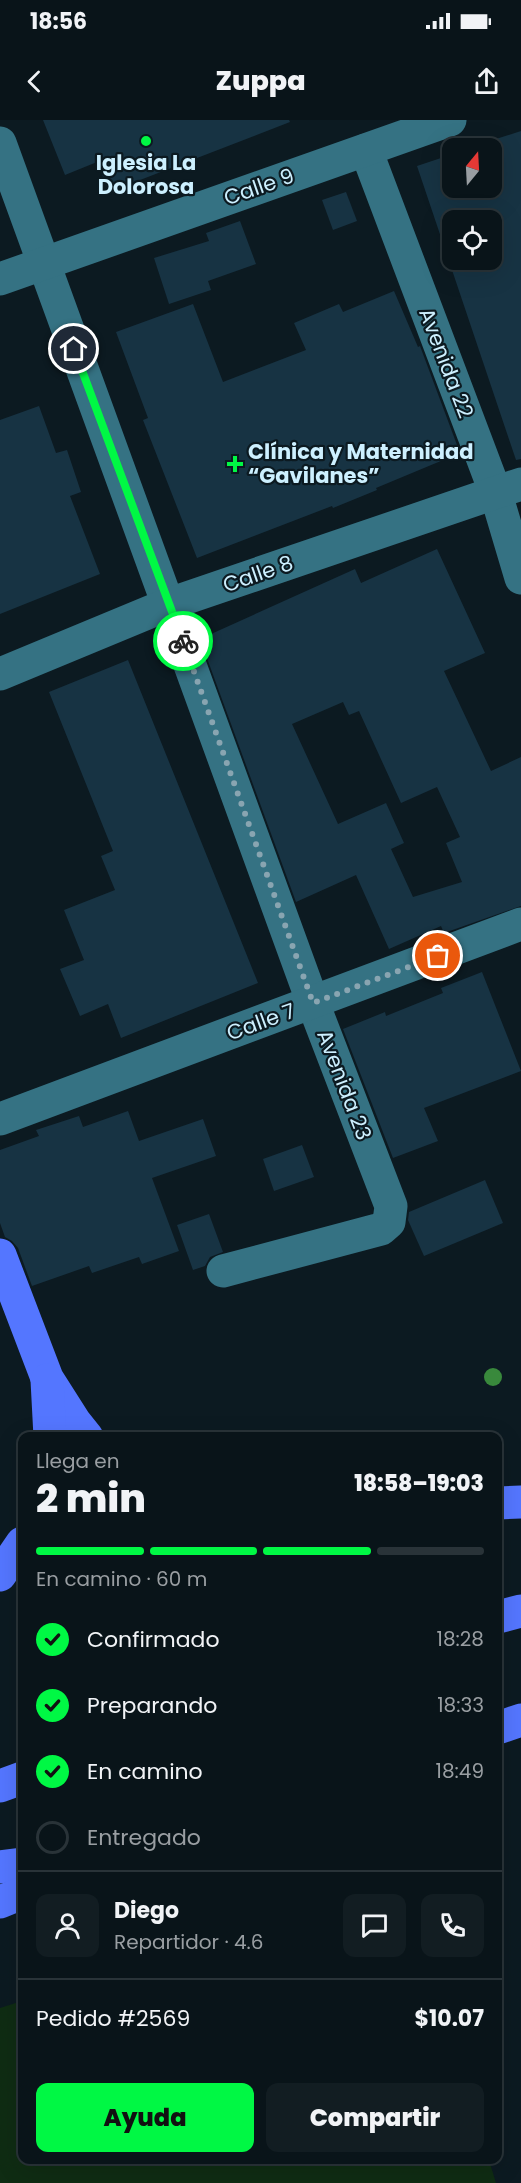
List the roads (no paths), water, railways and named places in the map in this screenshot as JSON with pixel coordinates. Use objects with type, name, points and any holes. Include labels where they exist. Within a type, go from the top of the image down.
[{"type":"main road","points":[[0,1255],[47,1378],[83,1432]]},
{"type":"main road","points":[[47,1378],[50,1432]]},
{"type":"main road","points":[[502,1503],[521,1502]]},
{"type":"main road","points":[[0,1575],[18,1549]]},
{"type":"main road","points":[[502,1616],[521,1611]]},
{"type":"main road","points":[[502,1727],[521,1720]]},
{"type":"main road","points":[[0,1786],[18,1779]]},
{"type":"main road","points":[[0,1867],[18,1865]]},
{"type":"main road","points":[[0,1902],[18,1895]]},
{"type":"street","name":"Calle 9","points":[[0,279],[450,120]]},
{"type":"street","name":"Avenida 23","points":[[0,143],[42,264],[169,604],[313,1003],[391,1206],[389,1222],[381,1229],[223,1271]]},
{"type":"street","name":"Avenida 22","points":[[366,150],[508,489],[521,578]]},
{"type":"street","name":"Calle 8","points":[[0,674],[169,604],[508,489]]},
{"type":"street","name":"Calle 7","points":[[0,1119],[521,924]]},
{"type":"place","name":"Iglesia La Dolorosa","points":[[146,141]]},
{"type":"place","name":"Clínica y Maternidad “Gavilanes”","points":[[235,464]]}]
